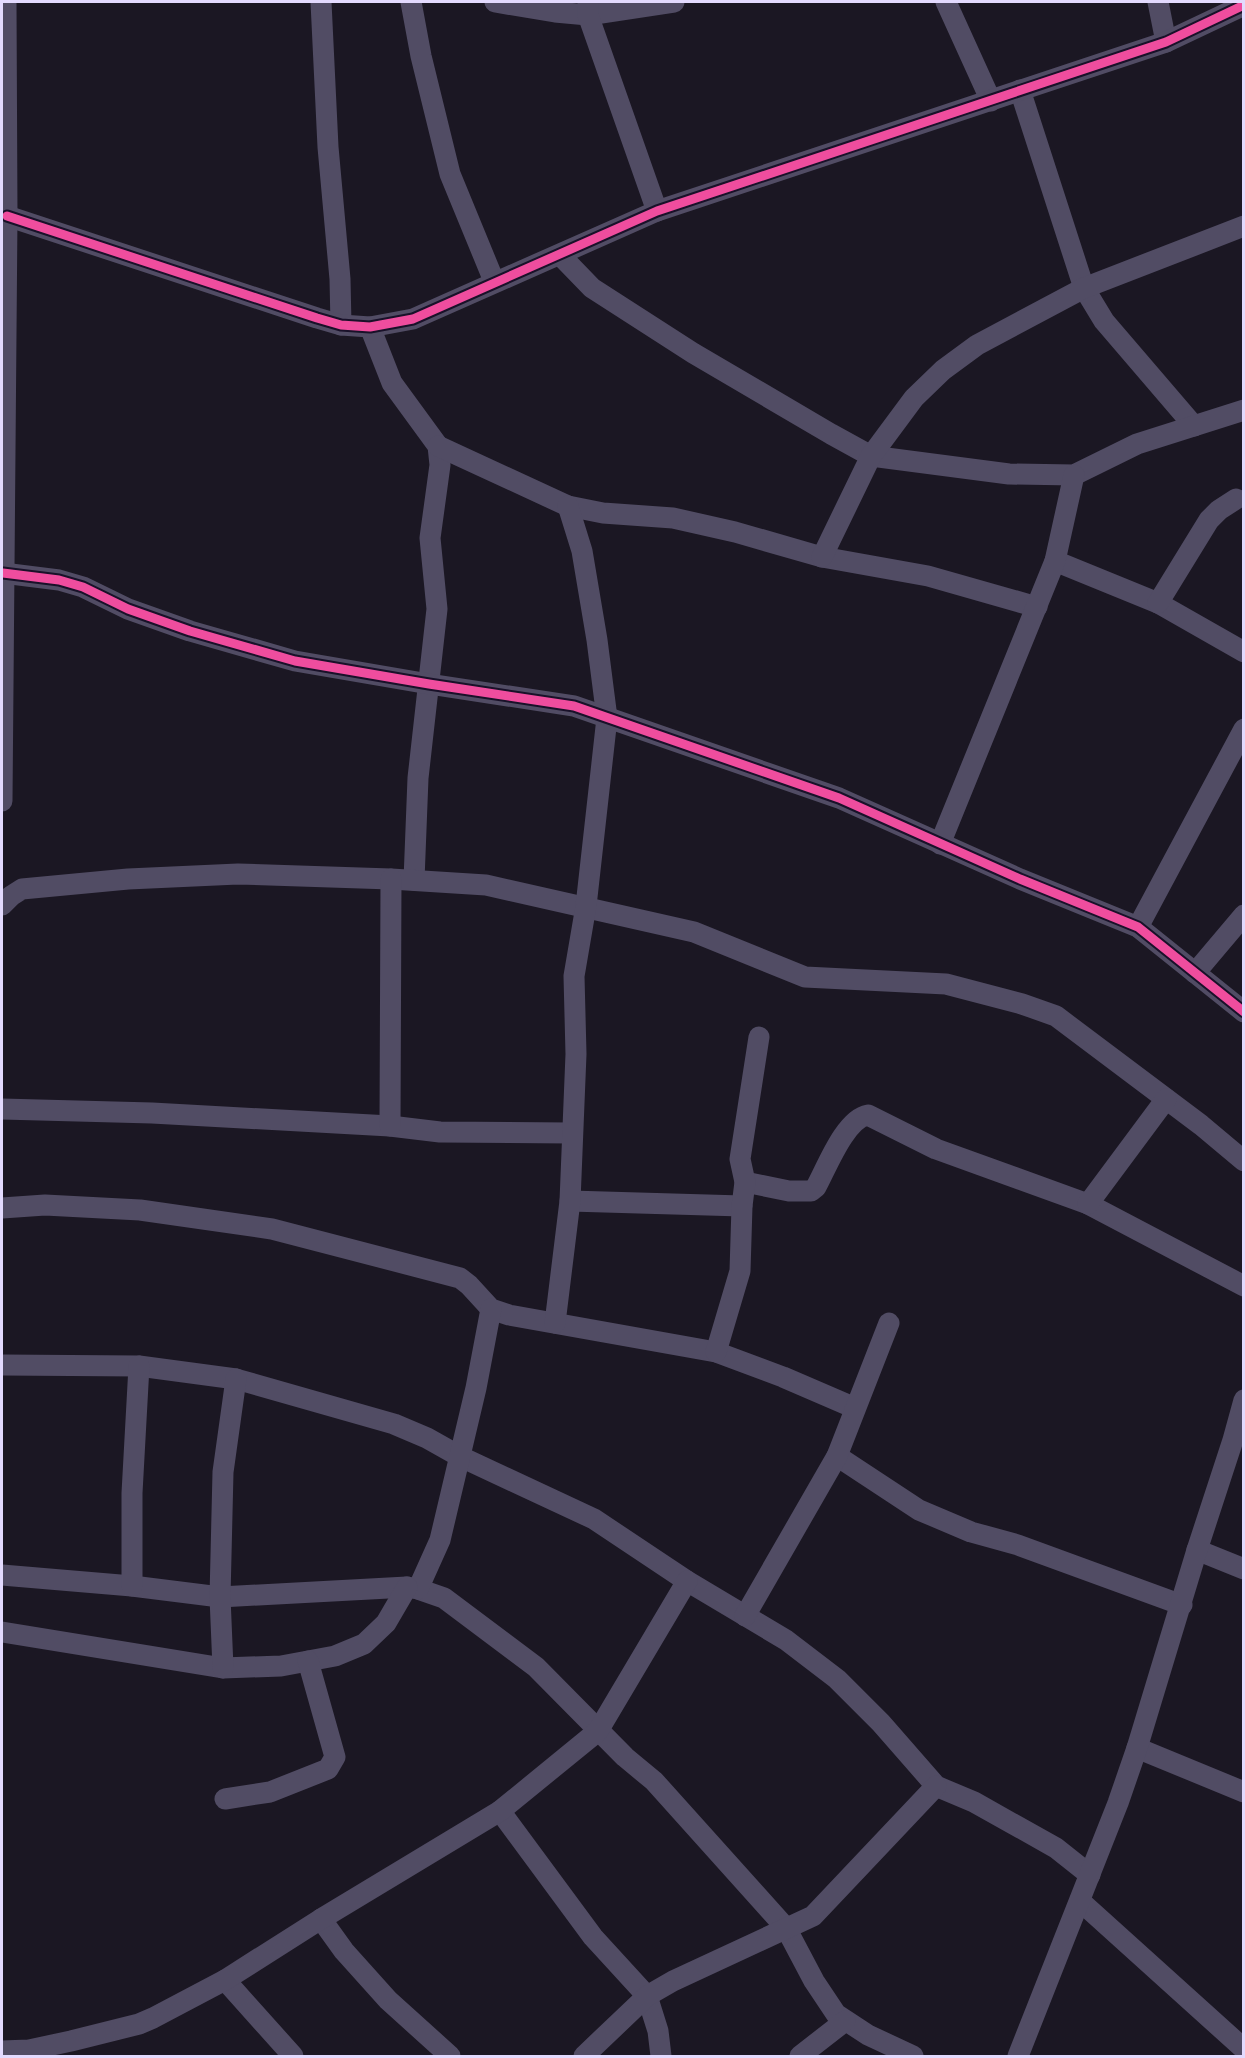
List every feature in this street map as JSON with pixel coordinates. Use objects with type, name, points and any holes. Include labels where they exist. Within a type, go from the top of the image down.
[{"type":"street","points":[[2,801],[3,453],[7,216],[6,2]]},
{"type":"street","points":[[321,2],[328,147],[340,279],[341,325]]},
{"type":"street","points":[[411,2],[421,56],[450,174],[494,281]]},
{"type":"street","points":[[495,2],[555,12],[674,2]]},
{"type":"street","points":[[946,2],[991,101]]},
{"type":"street","points":[[1158,2],[1166,42]]},
{"type":"street","points":[[7,216],[341,325],[370,327],[413,319],[494,281],[560,255],[657,211],[1166,42],[1244,5]]},
{"type":"street","points":[[588,8],[657,211]]},
{"type":"street","points":[[1020,90],[1083,288],[1104,321],[1194,426]]},
{"type":"street","points":[[822,557],[871,456],[914,399],[942,370],[977,345],[1083,288],[1244,226]]},
{"type":"street","points":[[560,255],[592,288],[693,353],[871,456],[1009,474],[1074,475],[1137,444],[1244,410]]},
{"type":"street","points":[[370,327],[392,383],[438,446],[568,506],[603,513],[674,518],[735,532],[822,557],[928,576],[1037,607]]},
{"type":"street","points":[[414,880],[418,778],[437,609],[430,538],[440,465],[438,446]]},
{"type":"street","points":[[940,844],[1055,561],[1074,475]]},
{"type":"street","points":[[1158,603],[1209,520],[1236,499]]},
{"type":"street","points":[[555,1323],[570,1201],[576,1054],[574,976],[586,906],[607,718],[582,551],[568,506]]},
{"type":"street","points":[[1055,561],[1158,603],[1244,652]]},
{"type":"street","points":[[3,573],[59,580],[83,587],[128,609],[190,631],[296,660],[429,684],[574,706],[838,798],[940,844],[1138,927],[1244,1012]]},
{"type":"street","points":[[1138,927],[1244,729]]},
{"type":"street","points":[[2,905],[10,896],[22,889],[128,879],[238,874],[414,880],[486,885],[694,932],[806,977],[946,984],[1022,1004],[1056,1016],[1244,1161]]},
{"type":"street","points":[[390,1126],[391,879]]},
{"type":"street","points":[[1195,973],[1244,915]]},
{"type":"street","points":[[716,1352],[740,1271],[744,1182],[740,1159],[759,1037]]},
{"type":"street","points":[[1088,1204],[1166,1099]]},
{"type":"street","points":[[2,1109],[152,1113],[390,1126],[440,1132],[571,1133]]},
{"type":"street","points":[[744,1182],[789,1191],[811,1191],[816,1187],[846,1132],[856,1120],[868,1115],[936,1149],[1088,1204],[1244,1286]]},
{"type":"street","points":[[570,1201],[742,1206]]},
{"type":"street","points":[[2,1208],[45,1205],[140,1210],[272,1229],[460,1278],[491,1309],[509,1315],[716,1352],[783,1377],[855,1408]]},
{"type":"street","points":[[2,1632],[223,1668],[281,1666],[335,1656],[364,1644],[386,1623],[413,1588],[440,1540],[476,1388],[491,1309]]},
{"type":"street","points":[[745,1616],[837,1456],[889,1323]]},
{"type":"street","points":[[2,1365],[139,1366],[237,1379],[393,1424],[427,1438],[459,1456],[594,1519],[687,1581],[786,1640],[837,1679],[936,1786],[974,1802],[1056,1848],[1089,1875]]},
{"type":"street","points":[[132,1586],[132,1492],[139,1366]]},
{"type":"street","points":[[223,1668],[220,1597],[223,1472],[237,1379]]},
{"type":"street","points":[[1018,2056],[1118,1803],[1137,1748],[1244,1400]]},
{"type":"street","points":[[837,1456],[919,1510],[971,1532],[1018,1545],[1182,1605]]},
{"type":"street","points":[[1197,1550],[1244,1569]]},
{"type":"street","points":[[2,1575],[132,1586],[220,1597],[413,1588],[444,1598],[536,1667],[598,1731],[654,1781],[786,1928],[827,2003],[836,2014],[868,2035],[913,2056]]},
{"type":"street","points":[[2,2051],[29,2050],[139,2024],[225,1980],[500,1811],[598,1731],[687,1581]]},
{"type":"street","points":[[225,1799],[270,1792],[328,1769],[335,1756],[308,1661]]},
{"type":"street","points":[[1137,1748],[1244,1792]]},
{"type":"street","points":[[584,2056],[647,1996],[673,1981],[813,1916],[936,1786]]},
{"type":"street","points":[[500,1811],[593,1937],[647,1996],[658,2031],[661,2056]]},
{"type":"street","points":[[1080,1901],[1244,2049]]},
{"type":"street","points":[[321,1919],[344,1951],[388,2000],[450,2056]]},
{"type":"street","points":[[225,1980],[293,2056]]},
{"type":"street","points":[[800,2056],[845,2021]]},
{"type":"cycle path","points":[[7,216],[317,318],[341,325],[370,327],[413,319],[657,211],[1166,42],[1244,5]]},
{"type":"cycle path","points":[[3,573],[59,580],[83,587],[128,609],[190,631],[295,661],[574,706],[839,798],[1020,879],[1138,927],[1244,1012]]}]
